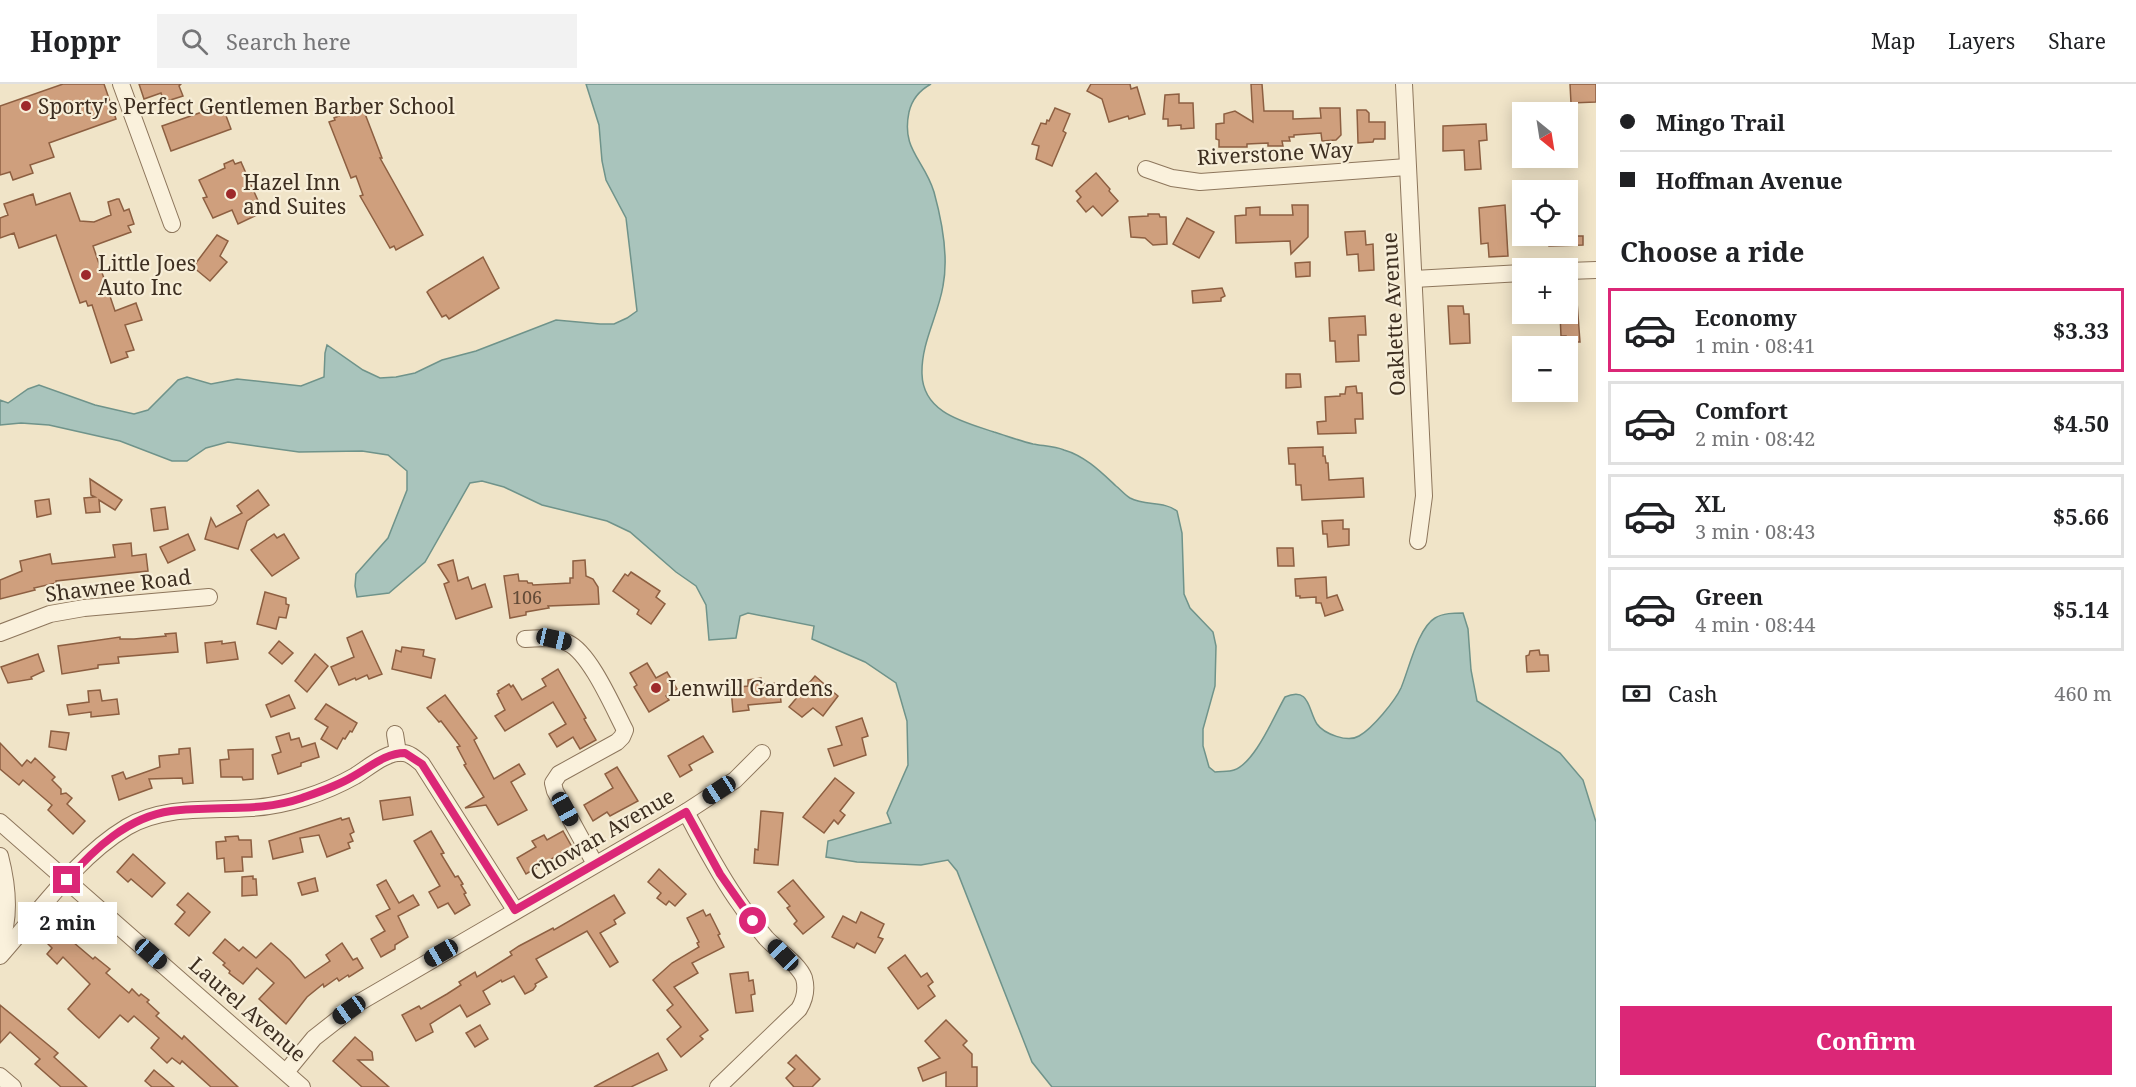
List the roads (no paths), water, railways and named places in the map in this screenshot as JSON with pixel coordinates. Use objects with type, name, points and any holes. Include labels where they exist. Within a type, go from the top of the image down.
[{"type":"street","points":[[121,84],[172,224]]},
{"type":"street","name":"Oaklette Avenue","points":[[1404,84],[1424,496],[1418,541]]},
{"type":"street","name":"Riverstone Way","points":[[1146,170],[1172,178],[1200,182],[1407,167]]},
{"type":"street","points":[[1578,271],[1596,270]]},
{"type":"street","points":[[1414,279],[1512,274]]},
{"type":"street","name":"Shawnee Road","points":[[0,633],[50,614],[84,608],[209,597]]},
{"type":"street","points":[[525,639],[554,639],[576,647],[592,668],[625,730],[617,742],[559,774],[553,783],[555,791],[595,864]]},
{"type":"street","points":[[395,734],[398,753]]},
{"type":"street","points":[[0,956],[89,855],[129,825],[170,811],[253,808],[299,799],[341,782],[390,755],[398,753],[405,753],[422,764],[515,910]]},
{"type":"street","name":"Chowan Avenue","points":[[286,1072],[314,1038],[345,1013],[386,986],[686,812],[735,780],[762,753]]},
{"type":"street","points":[[686,812],[740,905],[765,937],[798,968],[813,988],[799,1009],[728,1084]]},
{"type":"street","name":"Laurel Avenue","points":[[0,822],[302,1087]]},
{"type":"street","points":[[0,856],[7,908],[0,944]]},
{"type":"street","points":[[0,1076],[13,1087]]},
{"type":"water","points":[[586,84],[931,84],[914,99],[907,125],[911,145],[934,192],[945,250],[943,286],[922,363],[924,387],[929,398],[937,407],[958,420],[1079,456],[1130,498],[1166,506],[1177,511],[1182,533],[1184,594],[1190,608],[1213,632],[1216,646],[1215,686],[1203,729],[1203,746],[1209,767],[1215,772],[1230,771],[1242,766],[1263,738],[1285,697],[1293,694],[1304,697],[1320,728],[1343,738],[1359,736],[1389,707],[1398,694],[1419,640],[1429,623],[1441,615],[1463,613],[1468,629],[1471,670],[1477,701],[1560,753],[1583,780],[1596,822],[1596,1087],[1052,1087],[1032,1062],[957,871],[948,860],[921,865],[857,862],[826,857],[828,841],[891,823],[887,813],[908,765],[907,721],[896,683],[865,662],[812,639],[814,626],[748,613],[740,616],[736,638],[709,640],[706,605],[696,586],[676,572],[630,532],[607,521],[542,505],[504,487],[482,481],[470,483],[425,562],[389,593],[357,597],[356,574],[388,538],[407,490],[407,471],[388,455],[362,451],[299,452],[228,442],[206,448],[187,461],[172,461],[120,441],[49,425],[21,423],[0,425],[0,400],[8,403],[28,389],[39,385],[95,405],[134,414],[148,410],[178,380],[187,377],[211,384],[237,379],[301,386],[324,377],[327,345],[363,370],[380,378],[396,377],[415,373],[442,360],[476,351],[556,320],[614,324],[627,318],[637,311],[626,218],[606,180],[599,125]]},
{"type":"place","name":"Sporty's Perfect Gentlemen Barber School","points":[[26,106]]},
{"type":"place","name":"Hazel Inn and Suites","points":[[231,194]]},
{"type":"place","name":"Little Joes Auto Inc","points":[[86,275]]},
{"type":"place","name":"Lenwill Gardens","points":[[656,688]]}]
